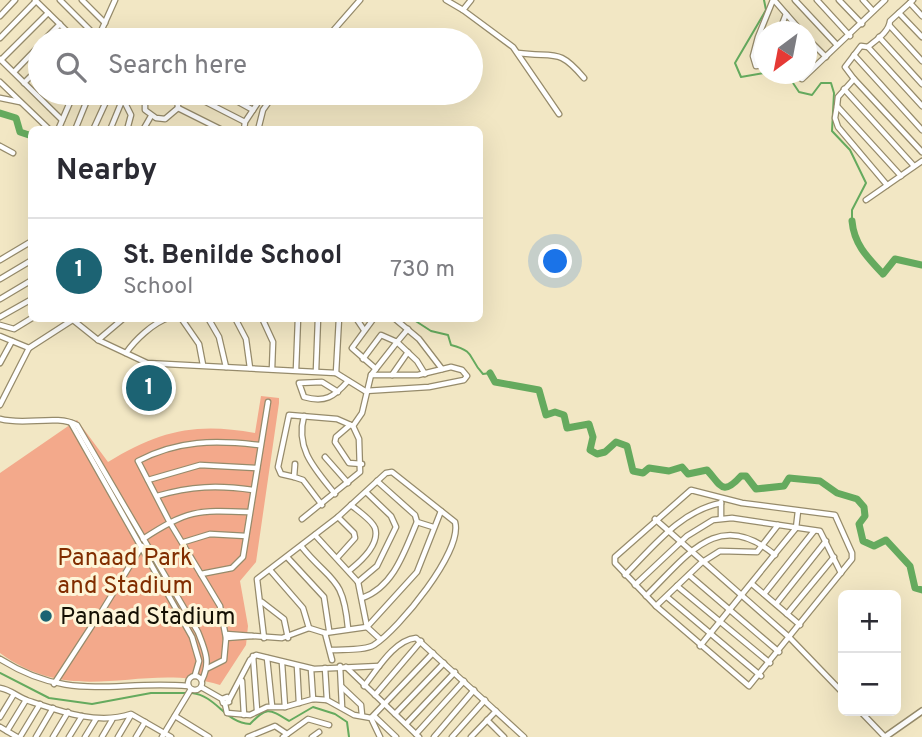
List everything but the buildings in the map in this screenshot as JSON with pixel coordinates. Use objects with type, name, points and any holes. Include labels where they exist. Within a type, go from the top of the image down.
[{"type":"main road","points":[[885,737],[922,711]]},
{"type":"street","points":[[0,16],[15,0]]},
{"type":"street","points":[[60,0],[88,28]]},
{"type":"street","points":[[82,0],[105,23]]},
{"type":"street","points":[[106,0],[112,6]]},
{"type":"street","points":[[103,28],[115,0]]},
{"type":"street","points":[[336,28],[360,0]]},
{"type":"street","points":[[446,0],[505,40],[559,114]]},
{"type":"street","points":[[463,10],[471,0]]},
{"type":"street","points":[[766,21],[774,0],[792,21]]},
{"type":"street","points":[[795,0],[836,44]]},
{"type":"street","points":[[817,0],[850,36]]},
{"type":"street","points":[[839,0],[862,24]]},
{"type":"street","points":[[863,0],[873,11]]},
{"type":"street","points":[[817,65],[885,0]]},
{"type":"street","points":[[0,38],[36,1],[63,28]]},
{"type":"street","points":[[868,47],[912,1],[922,16]]},
{"type":"street","points":[[33,28],[48,13]]},
{"type":"street","points":[[900,13],[922,37]]},
{"type":"street","points":[[783,21],[786,14]]},
{"type":"street","points":[[56,28],[60,24]]},
{"type":"street","points":[[890,26],[922,61]]},
{"type":"street","points":[[28,33],[1,59],[28,86]]},
{"type":"street","points":[[879,37],[922,84]]},
{"type":"street","points":[[922,106],[868,47],[861,46],[845,67],[922,152]]},
{"type":"street","points":[[817,48],[826,57]]},
{"type":"street","points":[[517,53],[559,54],[570,61],[584,78]]},
{"type":"street","points":[[854,55],[922,130]]},
{"type":"street","points":[[14,72],[28,57]]},
{"type":"street","points":[[24,83],[28,79]]},
{"type":"street","points":[[854,79],[844,89],[835,118],[838,127],[887,185]]},
{"type":"street","points":[[0,82],[46,126]]},
{"type":"street","points":[[844,89],[914,166]]},
{"type":"street","points":[[0,98],[21,103]]},
{"type":"street","points":[[49,105],[62,120]]},
{"type":"street","points":[[60,126],[68,105]]},
{"type":"street","points":[[77,126],[85,105]]},
{"type":"street","points":[[95,126],[104,105]]},
{"type":"street","points":[[111,126],[118,105]]},
{"type":"street","points":[[127,105],[131,115],[128,126]]},
{"type":"street","points":[[144,105],[151,116],[165,118],[178,108]]},
{"type":"street","points":[[212,105],[245,122]]},
{"type":"street","points":[[244,105],[253,110]]},
{"type":"street","points":[[244,126],[256,105]]},
{"type":"street","points":[[259,126],[267,105]]},
{"type":"street","points":[[837,106],[901,176]]},
{"type":"street","points":[[178,108],[214,126]]},
{"type":"street","points":[[145,126],[151,116]]},
{"type":"street","points":[[0,146],[13,153]]},
{"type":"street","points":[[866,200],[922,161]]},
{"type":"street","points":[[0,260],[28,243]]},
{"type":"street","points":[[0,279],[28,262]]},
{"type":"street","points":[[0,299],[28,282]]},
{"type":"street","points":[[0,317],[28,301]]},
{"type":"street","points":[[0,325],[14,329],[28,320]]},
{"type":"street","points":[[0,405],[29,348],[69,322]]},
{"type":"street","points":[[77,322],[98,340],[147,363],[336,373],[365,391],[429,387],[467,378],[465,372],[458,368],[425,374],[371,375]]},
{"type":"street","points":[[98,340],[119,322]]},
{"type":"street","points":[[126,353],[134,341],[158,322]]},
{"type":"street","points":[[184,322],[199,344],[203,365]]},
{"type":"street","points":[[210,322],[219,337],[226,367]]},
{"type":"street","points":[[237,322],[246,339],[250,368]]},
{"type":"street","points":[[264,322],[273,342],[272,369]]},
{"type":"street","points":[[296,370],[298,322]]},
{"type":"street","points":[[316,371],[318,322]]},
{"type":"street","points":[[336,373],[339,322]]},
{"type":"street","points":[[359,322],[364,330]]},
{"type":"street","points":[[371,322],[352,348],[376,369]]},
{"type":"street","points":[[399,322],[442,369]]},
{"type":"street","points":[[362,464],[349,463],[335,442],[336,437],[352,426],[362,414],[365,391],[371,375],[408,329]]},
{"type":"street","points":[[363,359],[381,335],[397,342],[425,374]]},
{"type":"street","points":[[0,336],[29,348]]},
{"type":"street","points":[[0,363],[12,341]]},
{"type":"street","points":[[392,375],[408,352]]},
{"type":"street","points":[[338,392],[322,382],[299,383],[303,396],[329,399],[338,392],[348,381]]},
{"type":"street","points":[[201,574],[232,568],[243,557],[248,512],[268,402]]},
{"type":"street","points":[[302,519],[322,505],[348,484],[360,472],[362,464],[359,439],[352,426],[337,419],[289,415],[280,453],[279,472],[303,480],[322,505]]},
{"type":"street","points":[[304,416],[300,435],[302,448],[335,494]]},
{"type":"street","points":[[0,419],[30,423],[61,420],[71,422],[90,446],[192,637],[199,661],[195,675],[188,679],[189,688],[164,735]]},
{"type":"street","points":[[71,422],[198,632],[208,668]]},
{"type":"street","points":[[201,687],[208,668],[225,660],[226,636],[220,606],[169,521],[138,461],[158,451],[207,441],[259,445]]},
{"type":"street","points":[[325,457],[348,484]]},
{"type":"street","points":[[294,477],[295,464]]},
{"type":"street","points":[[148,480],[200,465],[257,468]]},
{"type":"street","points":[[264,638],[262,601],[255,581],[338,517],[377,481],[392,472],[455,522],[457,527],[435,577],[416,604],[371,646],[332,650]]},
{"type":"street","points":[[362,598],[377,590],[390,576],[416,522],[415,515],[377,481]]},
{"type":"street","points":[[157,496],[189,487],[225,486],[253,490]]},
{"type":"street","points":[[691,490],[742,503],[798,511],[835,515],[852,556],[752,686],[746,685],[656,606],[615,563],[615,557],[654,519],[691,490]]},
{"type":"street","points":[[358,582],[377,566],[396,527],[391,516],[366,492]]},
{"type":"street","points":[[720,496],[721,519]]},
{"type":"street","points":[[625,575],[695,511],[721,503]]},
{"type":"street","points":[[350,569],[365,557],[376,534],[374,525],[351,505]]},
{"type":"street","points":[[102,611],[143,543],[169,521],[193,511],[209,509],[248,512]]},
{"type":"street","points":[[226,636],[288,638],[309,628],[327,631],[367,627],[417,572],[441,511]]},
{"type":"street","points":[[701,646],[796,528],[798,511]]},
{"type":"street","points":[[337,558],[355,538],[338,517]]},
{"type":"street","points":[[654,519],[701,563],[790,638],[838,688]]},
{"type":"street","points":[[635,585],[700,526],[721,519],[822,532],[841,573]]},
{"type":"street","points":[[416,522],[433,527]]},
{"type":"street","points":[[656,606],[701,563],[727,549],[753,553],[763,545],[778,525]]},
{"type":"street","points":[[764,594],[814,531]]},
{"type":"street","points":[[184,542],[210,534],[246,536]]},
{"type":"street","points":[[315,535],[350,569],[358,582],[367,627],[380,639]]},
{"type":"street","points":[[646,596],[706,540],[720,535],[748,537],[775,555]]},
{"type":"street","points":[[776,604],[826,541]]},
{"type":"street","points":[[301,546],[339,586],[345,601],[348,628]]},
{"type":"street","points":[[287,557],[324,597],[332,660]]},
{"type":"street","points":[[788,614],[834,557]]},
{"type":"street","points":[[270,570],[303,608],[309,628]]},
{"type":"street","points":[[689,575],[779,652]]},
{"type":"street","points":[[752,584],[800,625]]},
{"type":"street","points":[[677,586],[770,663]]},
{"type":"street","points":[[667,597],[761,676]]},
{"type":"street","points":[[262,601],[284,619],[288,638]]},
{"type":"street","points":[[54,684],[93,624]]},
{"type":"street","points":[[365,686],[405,640],[416,638],[524,737]]},
{"type":"street","points":[[375,695],[421,641]]},
{"type":"street","points":[[372,717],[433,653]]},
{"type":"street","points":[[253,656],[311,668],[380,666]]},
{"type":"street","points":[[253,656],[242,680],[226,701],[227,713],[244,715],[272,706],[285,707],[313,699],[327,700],[354,715],[372,717],[396,737]]},
{"type":"street","points":[[253,656],[257,710]]},
{"type":"street","points":[[0,659],[24,674],[54,684],[103,689],[151,683],[201,687],[226,701]]},
{"type":"street","points":[[267,659],[272,706]]},
{"type":"street","points":[[282,663],[285,707]]},
{"type":"street","points":[[396,715],[444,663]]},
{"type":"street","points":[[296,666],[299,703]]},
{"type":"street","points":[[343,666],[418,736],[464,681]]},
{"type":"street","points":[[342,708],[343,666]]},
{"type":"street","points":[[311,668],[313,699]]},
{"type":"street","points":[[326,668],[327,700]]},
{"type":"street","points":[[406,724],[455,672]]},
{"type":"street","points":[[195,675],[202,680]]},
{"type":"street","points":[[242,680],[244,715]]},
{"type":"street","points":[[341,686],[361,705],[362,715]]},
{"type":"street","points":[[0,688],[26,700],[96,719],[112,719],[131,714],[171,737]]},
{"type":"street","points":[[433,737],[474,690]]},
{"type":"street","points":[[0,717],[14,694]]},
{"type":"street","points":[[7,731],[26,700]]},
{"type":"street","points":[[452,737],[485,700]]},
{"type":"street","points":[[0,727],[18,737],[40,704]]},
{"type":"street","points":[[36,737],[53,708]]},
{"type":"street","points":[[471,737],[496,711]]},
{"type":"street","points":[[53,737],[68,712]]},
{"type":"street","points":[[118,737],[131,714]]},
{"type":"street","points":[[69,737],[82,716]]},
{"type":"street","points":[[175,716],[209,737]]},
{"type":"street","points":[[865,716],[885,737]]},
{"type":"street","points":[[372,717],[380,737]]},
{"type":"street","points":[[248,737],[275,726],[285,736],[310,718],[329,725]]},
{"type":"street","points":[[85,737],[96,719]]},
{"type":"street","points":[[102,737],[112,719]]},
{"type":"street","points":[[487,720],[504,737]]},
{"type":"street","points":[[136,737],[145,722]]},
{"type":"street","points":[[477,731],[483,737]]},
{"type":"street","points":[[312,737],[318,732]]},
{"type":"green space","name":"Panaad Park and Stadium","points":[[261,396],[279,398],[279,403],[256,562],[240,581],[248,626],[246,645],[220,685],[163,677],[83,682],[56,679],[29,670],[0,653],[0,473],[77,420],[108,462],[144,443],[178,432],[214,429],[255,433]]},
{"type":"waterway","points":[[760,21],[766,10],[764,0]]},
{"type":"waterway","points":[[754,31],[735,63],[741,77],[754,75]]},
{"type":"waterway","points":[[794,84],[799,92],[812,95],[821,83],[831,83],[834,93],[832,131],[850,150],[866,183],[852,210],[852,221]]},
{"type":"waterway","points":[[0,113],[16,118],[20,132],[28,135]]},
{"type":"waterway","points":[[852,221],[858,243],[883,274],[895,259],[922,265]]},
{"type":"waterway","points":[[417,322],[431,331],[448,335],[451,345],[465,350],[483,374],[490,373]]},
{"type":"waterway","points":[[490,373],[495,382],[539,390],[546,415],[555,412],[564,415],[567,428],[589,424],[593,437],[590,450],[597,454],[605,452],[616,442],[627,446],[633,471],[643,473],[649,468],[669,471],[682,467],[688,474],[707,470],[722,486],[730,486],[741,476],[746,476],[756,489],[784,486],[789,478],[820,481],[837,493],[857,499],[864,507],[865,516],[859,524],[863,541],[874,546],[886,540],[910,566],[915,588],[922,590]]},
{"type":"waterway","points":[[0,673],[49,698],[92,704],[151,693],[185,693]]},
{"type":"waterway","points":[[192,693],[208,699],[241,723],[250,724],[268,711],[289,721],[313,707],[335,714],[347,722],[349,737]]},
{"type":"tunnel","points":[[93,624],[102,611]]},
{"type":"place","name":"St. Benilde School","points":[[149,388]]},
{"type":"place","name":"Panaad Stadium","points":[[46,616]]}]
